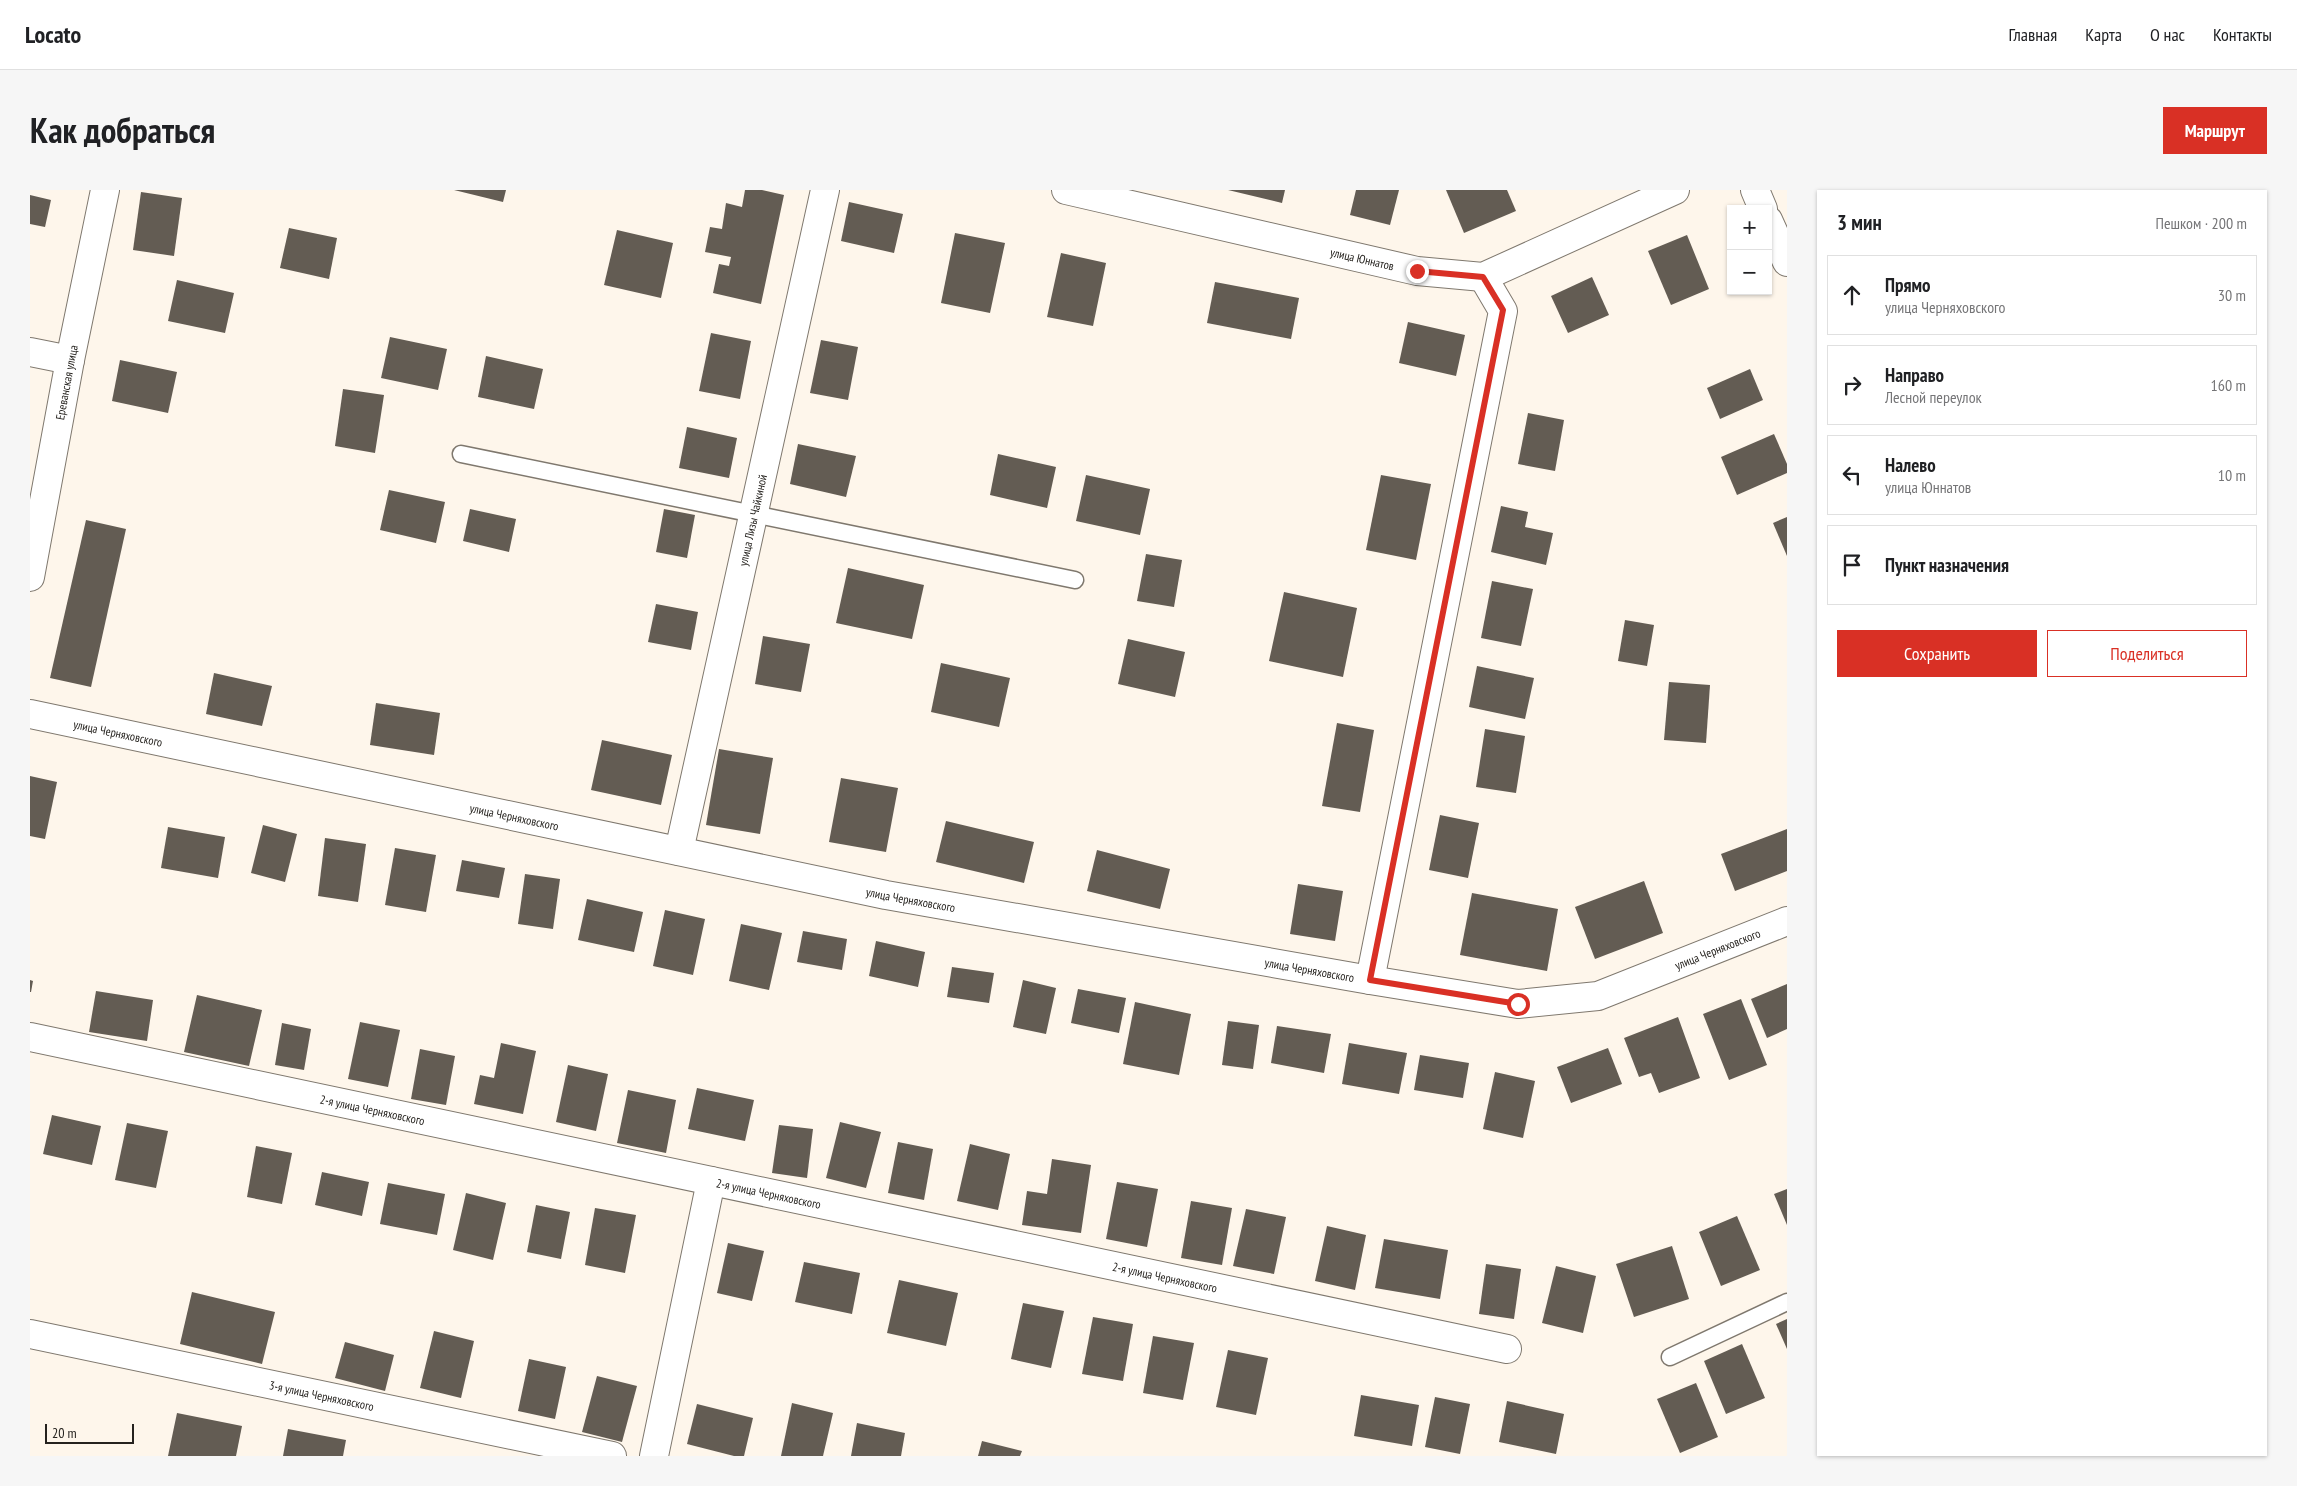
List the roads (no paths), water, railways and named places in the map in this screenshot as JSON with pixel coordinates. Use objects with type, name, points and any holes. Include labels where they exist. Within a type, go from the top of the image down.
[{"type":"street","name":"Ереванская улица","points":[[30,577],[70,360],[105,190]]},
{"type":"street","name":"улица Лизы Чайкиной","points":[[679,851],[755,515],[825,190]]},
{"type":"street","name":"улица Юннатов","points":[[1066,190],[1417,271],[1483,277],[1675,190]]},
{"type":"street","points":[[1755,190],[1761,205]]},
{"type":"street","points":[[1772,229],[1787,262]]},
{"type":"street","points":[[1370,980],[1503,310],[1483,277]]},
{"type":"street","points":[[30,352],[70,360]]},
{"type":"street","name":"улица Черняховского","points":[[30,714],[886,895],[1370,980],[1518,1004],[1598,996],[1787,921]]},
{"type":"street","name":"2-я улица Черняховского","points":[[30,1037],[1507,1348]]},
{"type":"street","points":[[654,1456],[711,1181]]},
{"type":"street","name":"3-я улица Черняховского","points":[[30,1334],[612,1456]]},
{"type":"lane","points":[[461,454],[1075,580]]},
{"type":"lane","points":[[1670,1357],[1787,1302]]}]
